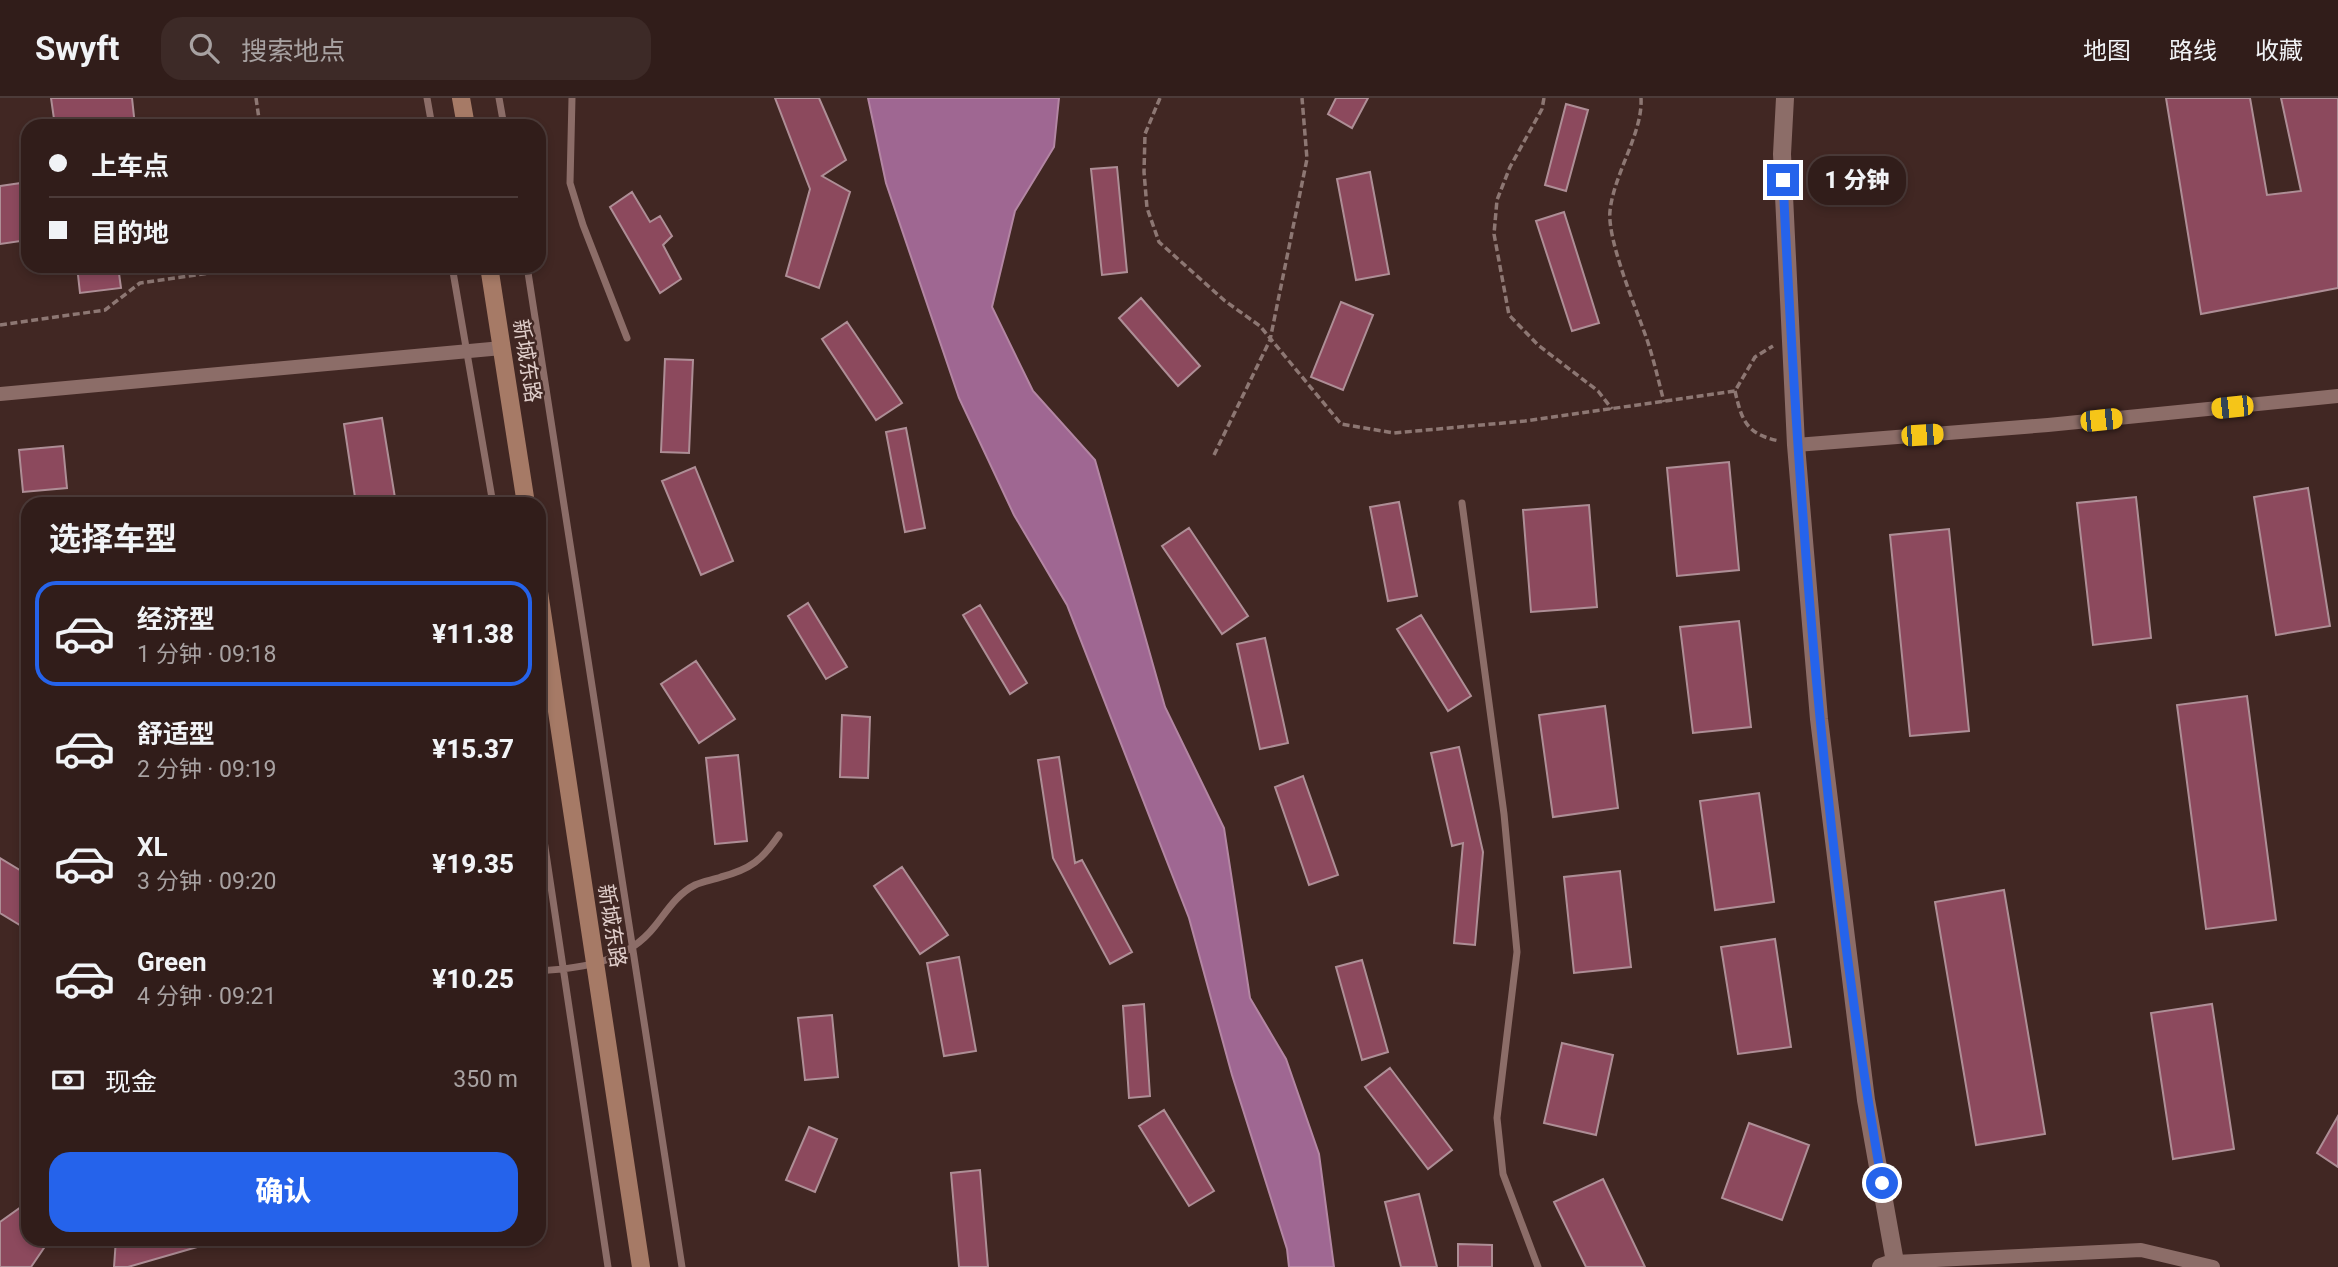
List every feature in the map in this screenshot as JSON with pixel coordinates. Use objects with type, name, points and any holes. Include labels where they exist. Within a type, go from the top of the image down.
[{"type":"main road","points":[[461,98],[465,119]]},
{"type":"main road","name":"新城东路","points":[[490,273],[525,497]]},
{"type":"main road","name":"新城东路","points":[[546,639],[641,1267]]},
{"type":"street","points":[[1785,98],[1782,154],[1796,444],[1821,733],[1866,1100],[1891,1265],[2141,1250],[2213,1267]]},
{"type":"street","points":[[0,394],[502,348]]},
{"type":"street","points":[[1796,444],[2048,425],[2338,396]]},
{"type":"lane","points":[[427,98],[431,119]]},
{"type":"lane","points":[[499,98],[503,119]]},
{"type":"lane","points":[[572,98],[570,183],[583,225],[627,338]]},
{"type":"lane","points":[[453,273],[492,497]]},
{"type":"lane","points":[[528,273],[682,1267]]},
{"type":"lane","points":[[1462,503],[1504,814],[1517,952],[1497,1118],[1503,1174],[1538,1267]]},
{"type":"lane","points":[[546,970],[595,965],[633,949],[654,927],[668,906],[695,885],[740,872],[764,858],[779,835]]},
{"type":"lane","points":[[546,852],[608,1267]]},
{"type":"path","points":[[256,98],[259,119]]},
{"type":"path","points":[[1160,98],[1145,134],[1147,208],[1159,242],[1224,301],[1260,326],[1341,424],[1394,433],[1612,409],[1735,391]]},
{"type":"path","points":[[1214,455],[1270,340],[1307,159],[1302,98]]},
{"type":"path","points":[[1544,98],[1542,108],[1510,167],[1497,200],[1494,234],[1509,315],[1538,345],[1598,391],[1612,409]]},
{"type":"path","points":[[1641,98],[1642,112],[1622,164],[1609,213],[1622,270],[1646,338],[1664,402]]},
{"type":"path","points":[[0,325],[105,310],[140,283],[210,273]]},
{"type":"path","points":[[1791,335],[1755,357],[1735,391],[1740,415],[1758,437],[1796,444]]},
{"type":"shaded area","points":[[868,98],[1059,98],[1054,147],[1015,211],[992,307],[1033,391],[1095,460],[1165,707],[1224,828],[1250,998],[1286,1059],[1319,1154],[1334,1267],[1289,1267],[1287,1249],[1232,1075],[1189,918],[1067,605],[1014,515],[959,398],[886,183]]},
{"type":"building","points":[[51,98],[132,98],[134,119],[54,119]]},
{"type":"building","points":[[775,98],[819,98],[846,160],[822,176],[850,192],[819,288],[786,276],[810,189]]},
{"type":"building","points":[[1336,98],[1368,98],[1352,128],[1328,114]]},
{"type":"building","points":[[2166,98],[2250,98],[2267,195],[2301,191],[2281,98],[2338,98],[2338,288],[2201,314]]},
{"type":"building","points":[[1566,104],[1588,110],[1566,191],[1545,185]]},
{"type":"building","points":[[1117,167],[1127,272],[1102,275],[1091,169]]},
{"type":"building","points":[[1370,172],[1389,274],[1356,280],[1337,179]]},
{"type":"building","points":[[21,183],[21,241],[0,244],[0,186]]},
{"type":"building","points":[[632,192],[650,222],[660,216],[672,236],[663,245],[681,279],[660,293],[610,207]]},
{"type":"building","points":[[1564,212],[1599,323],[1572,331],[1536,221]]},
{"type":"building","points":[[78,273],[119,273],[121,288],[80,293]]},
{"type":"building","points":[[1141,298],[1200,366],[1178,386],[1119,318]]},
{"type":"building","points":[[1341,302],[1373,315],[1343,390],[1311,377]]},
{"type":"building","points":[[847,322],[902,403],[876,420],[822,339]]},
{"type":"building","points":[[665,359],[693,360],[689,453],[661,452]]},
{"type":"building","points":[[382,418],[395,497],[355,497],[344,424]]},
{"type":"building","points":[[906,428],[925,528],[905,532],[886,432]]},
{"type":"building","points":[[63,446],[67,488],[23,492],[19,450]]},
{"type":"building","points":[[1729,462],[1739,570],[1677,576],[1667,468]]},
{"type":"building","points":[[695,467],[733,561],[701,575],[662,481]]},
{"type":"building","points":[[2308,488],[2330,626],[2276,635],[2254,497]]},
{"type":"building","points":[[2136,497],[2151,638],[2093,645],[2077,503]]},
{"type":"building","points":[[1399,502],[1417,596],[1388,601],[1370,507]]},
{"type":"building","points":[[1589,505],[1597,607],[1531,612],[1523,510]]},
{"type":"building","points":[[1189,528],[1248,616],[1222,634],[1162,546]]},
{"type":"building","points":[[1949,529],[1969,731],[1910,736],[1890,535]]},
{"type":"building","points":[[808,603],[847,667],[826,679],[788,616]]},
{"type":"building","points":[[980,605],[1027,683],[1010,694],[963,615]]},
{"type":"building","points":[[1421,615],[1471,696],[1448,711],[1397,629]]},
{"type":"building","points":[[1739,621],[1751,727],[1693,733],[1680,627]]},
{"type":"building","points":[[1265,638],[1288,743],[1260,749],[1237,644]]},
{"type":"building","points":[[696,661],[735,719],[699,743],[661,684]]},
{"type":"building","points":[[2247,696],[2276,920],[2206,929],[2177,705]]},
{"type":"building","points":[[1605,706],[1618,808],[1553,817],[1539,715]]},
{"type":"building","points":[[842,715],[870,717],[868,778],[840,777]]},
{"type":"building","points":[[1459,747],[1483,852],[1475,945],[1454,943],[1463,843],[1452,846],[1431,753]]},
{"type":"building","points":[[738,755],[747,841],[715,844],[706,758]]},
{"type":"building","points":[[1059,757],[1075,863],[1082,860],[1132,952],[1110,964],[1053,858],[1038,760]]},
{"type":"building","points":[[1303,776],[1338,875],[1309,885],[1275,787]]},
{"type":"building","points":[[1759,793],[1774,902],[1715,910],[1700,801]]},
{"type":"building","points":[[0,858],[21,871],[21,926],[0,913]]},
{"type":"building","points":[[902,867],[948,935],[920,954],[874,886]]},
{"type":"building","points":[[1620,871],[1631,967],[1574,973],[1564,877]]},
{"type":"building","points":[[2004,890],[2045,1134],[1976,1145],[1935,902]]},
{"type":"building","points":[[1775,939],[1791,1047],[1738,1054],[1721,947]]},
{"type":"building","points":[[959,957],[976,1051],[944,1056],[927,963]]},
{"type":"building","points":[[1362,960],[1388,1052],[1362,1060],[1336,967]]},
{"type":"building","points":[[1144,1004],[1150,1096],[1129,1098],[1123,1006]]},
{"type":"building","points":[[2212,1004],[2234,1149],[2173,1159],[2151,1013]]},
{"type":"building","points":[[832,1015],[838,1077],[805,1080],[798,1018]]},
{"type":"building","points":[[1562,1043],[1613,1055],[1596,1135],[1544,1123]]},
{"type":"building","points":[[1390,1068],[1452,1150],[1428,1169],[1365,1087]]},
{"type":"building","points":[[1164,1110],[1214,1191],[1189,1206],[1139,1126]]},
{"type":"building","points":[[2338,1116],[2338,1167],[2317,1153]]},
{"type":"building","points":[[1749,1123],[1809,1145],[1782,1220],[1722,1198]]},
{"type":"building","points":[[809,1127],[837,1139],[815,1192],[786,1180]]},
{"type":"building","points":[[980,1170],[988,1267],[959,1267],[951,1173]]},
{"type":"building","points":[[1603,1179],[1645,1267],[1586,1267],[1554,1202]]},
{"type":"building","points":[[1419,1194],[1437,1267],[1401,1267],[1385,1202]]},
{"type":"building","points":[[21,1207],[21,1246],[45,1246],[31,1267],[0,1267],[0,1222]]},
{"type":"building","points":[[1458,1244],[1492,1245],[1492,1267],[1458,1267]]},
{"type":"building","points":[[116,1246],[201,1246],[128,1267],[114,1267]]},
{"type":"route","points":[[1783,180],[1796,444],[1819,719],[1866,1100],[1882,1183]]}]
